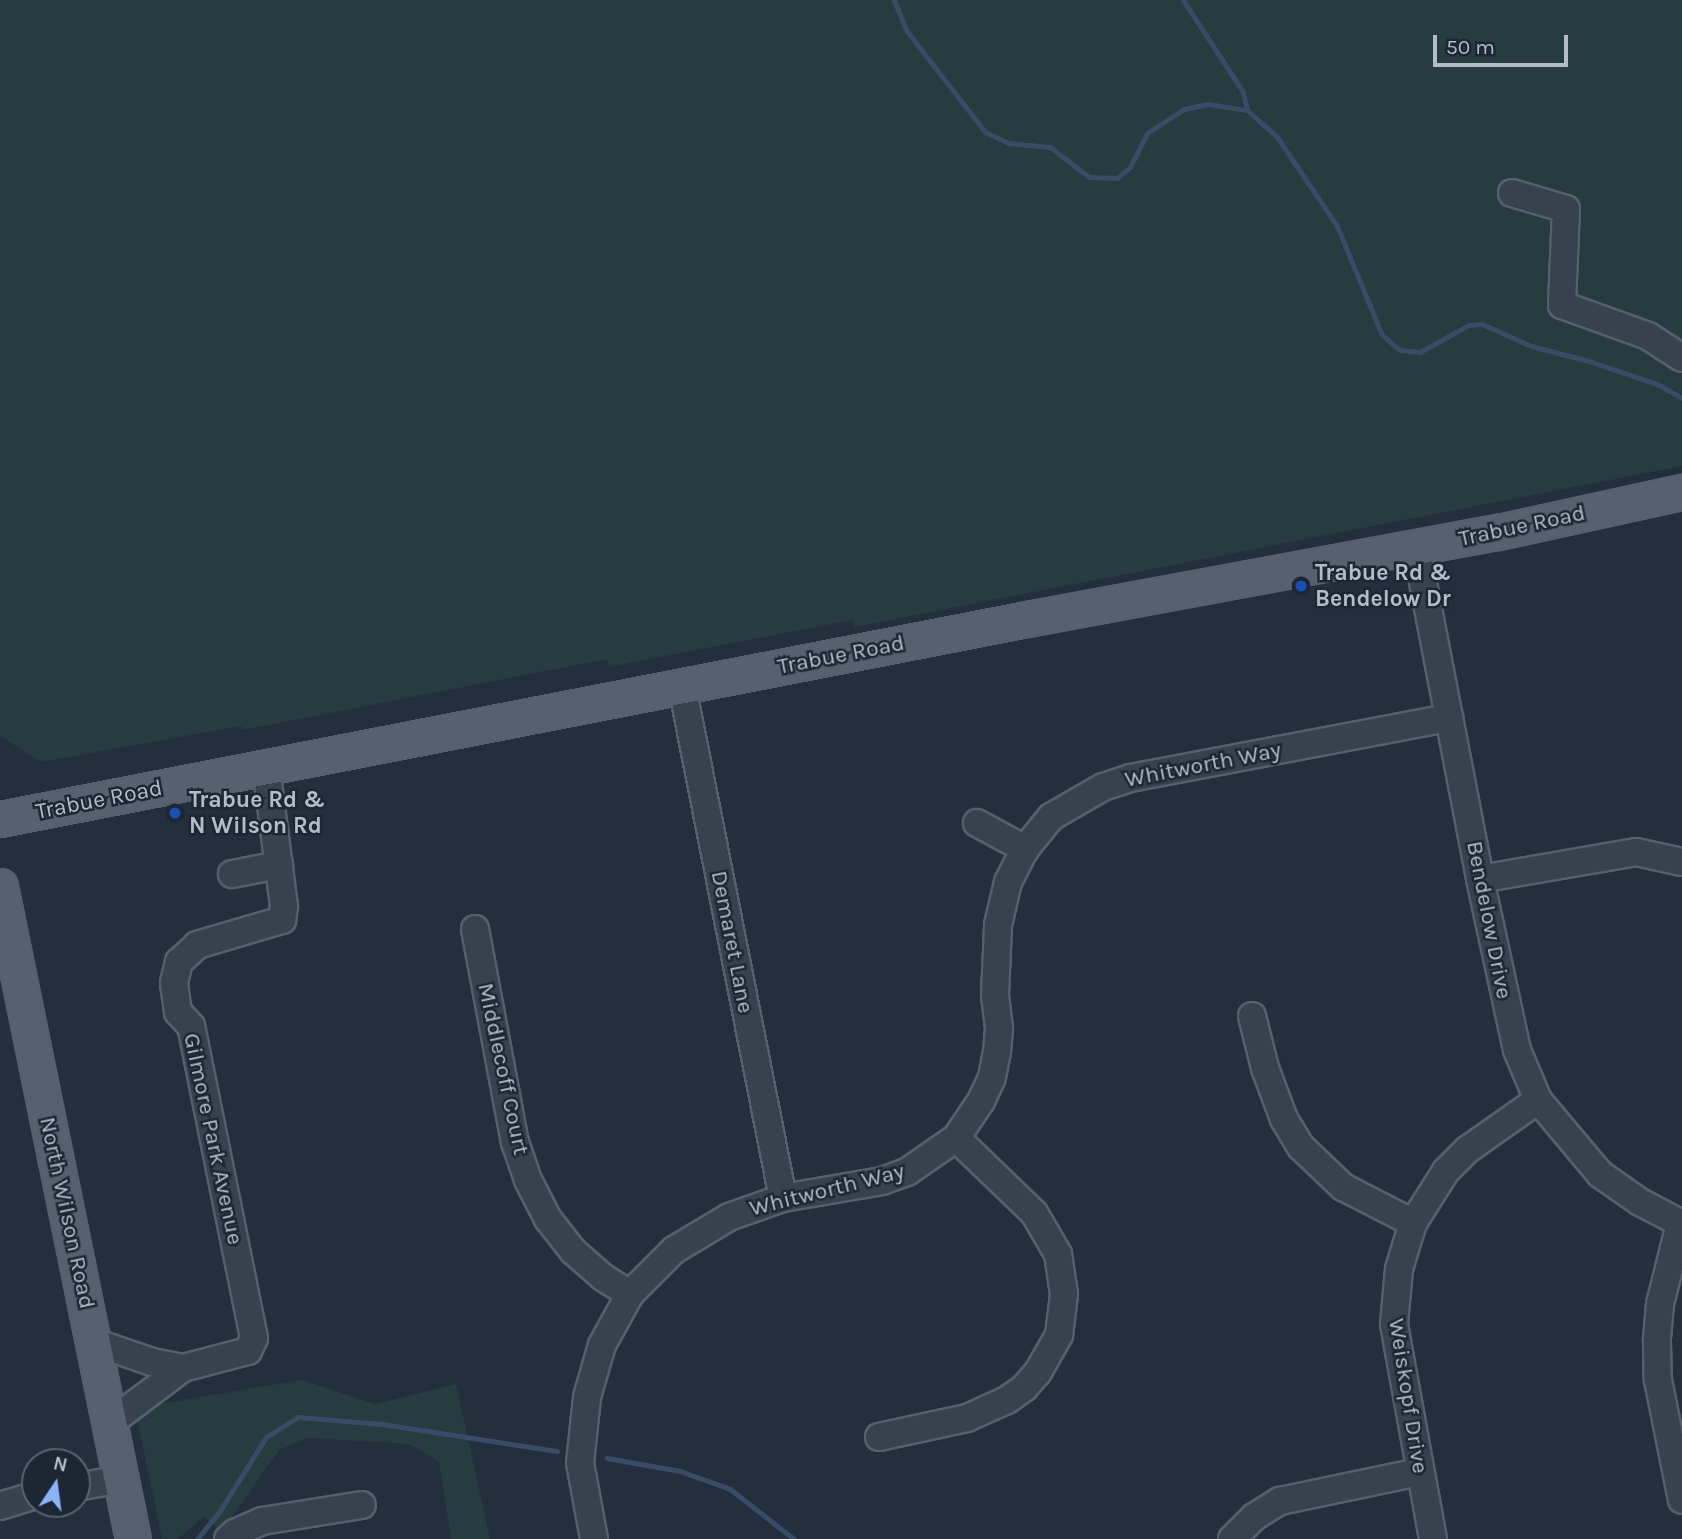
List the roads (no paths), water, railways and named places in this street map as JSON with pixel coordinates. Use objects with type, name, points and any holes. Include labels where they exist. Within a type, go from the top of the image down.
[{"type":"main road","name":"Trabue Road","points":[[0,819],[1416,546],[1682,492]]},
{"type":"main road","name":"North Wilson Road","points":[[0,886],[8,965],[94,1342],[133,1539]]},
{"type":"street","points":[[1512,192],[1566,209],[1562,305],[1648,336],[1682,358]]},
{"type":"street","name":"Bendelow Drive","points":[[1416,546],[1480,879],[1517,1050],[1538,1100],[1600,1174],[1640,1202],[1681,1224]]},
{"type":"street","name":"Demaret Lane","points":[[682,686],[783,1198]]},
{"type":"street","name":"Whitworth Way","points":[[594,1539],[580,1463],[587,1397],[602,1345],[630,1294],[674,1250],[729,1217],[783,1198],[869,1183],[906,1172],[956,1138],[981,1101],[992,1077],[999,1028],[995,995],[998,925],[1008,882],[1025,849],[1051,817],[1103,787],[1130,778],[1449,718]]},
{"type":"street","name":"Gilmore Park Avenue","points":[[111,1422],[183,1368],[248,1351],[254,1338],[191,1026],[178,1012],[174,982],[179,962],[197,945],[282,920],[284,906],[266,767]]},
{"type":"street","points":[[977,823],[1025,849]]},
{"type":"street","points":[[1480,879],[1636,852],[1682,862]]},
{"type":"street","points":[[232,874],[279,865]]},
{"type":"street","name":"Middlecoff Court","points":[[475,929],[515,1142],[528,1180],[548,1219],[573,1251],[604,1278],[630,1294]]},
{"type":"street","points":[[1252,1016],[1284,1119],[1301,1147],[1343,1187],[1413,1223]]},
{"type":"street","name":"Weiskopf Drive","points":[[1433,1539],[1394,1324],[1399,1269],[1413,1223],[1446,1171],[1467,1150],[1538,1100]]},
{"type":"street","points":[[879,1437],[967,1418],[1006,1400],[1024,1388],[1038,1372],[1059,1335],[1064,1294],[1058,1254],[1034,1213],[956,1138]]},
{"type":"street","points":[[1681,1224],[1660,1304],[1657,1341],[1658,1380],[1682,1500]]},
{"type":"street","name":"Gilmore Park Avenue","points":[[94,1342],[152,1362],[183,1368]]},
{"type":"street","points":[[1232,1539],[1254,1517],[1280,1501],[1419,1472]]},
{"type":"street","points":[[91,1485],[121,1479]]},
{"type":"street","points":[[0,1506],[21,1499]]},
{"type":"street","points":[[228,1539],[234,1533],[262,1521],[362,1505]]},
{"type":"waterway","points":[[894,0],[906,30],[985,132],[1009,143],[1050,147],[1089,177],[1117,178],[1130,167],[1147,133],[1184,109],[1208,104],[1247,110],[1277,137],[1337,226],[1382,335],[1400,350],[1420,352],[1469,325],[1482,324],[1531,346],[1589,361],[1657,384],[1682,398]]},
{"type":"waterway","points":[[1183,0],[1243,92],[1247,110]]},
{"type":"waterway","points":[[197,1539],[221,1509],[266,1437],[298,1417],[382,1424],[557,1451]]},
{"type":"waterway","points":[[607,1458],[680,1471],[730,1489],[794,1539]]},
{"type":"place","name":"Trabue Rd & Bendelow Dr","points":[[1301,586]]},
{"type":"place","name":"Trabue Rd & N Wilson Rd","points":[[175,813]]}]
